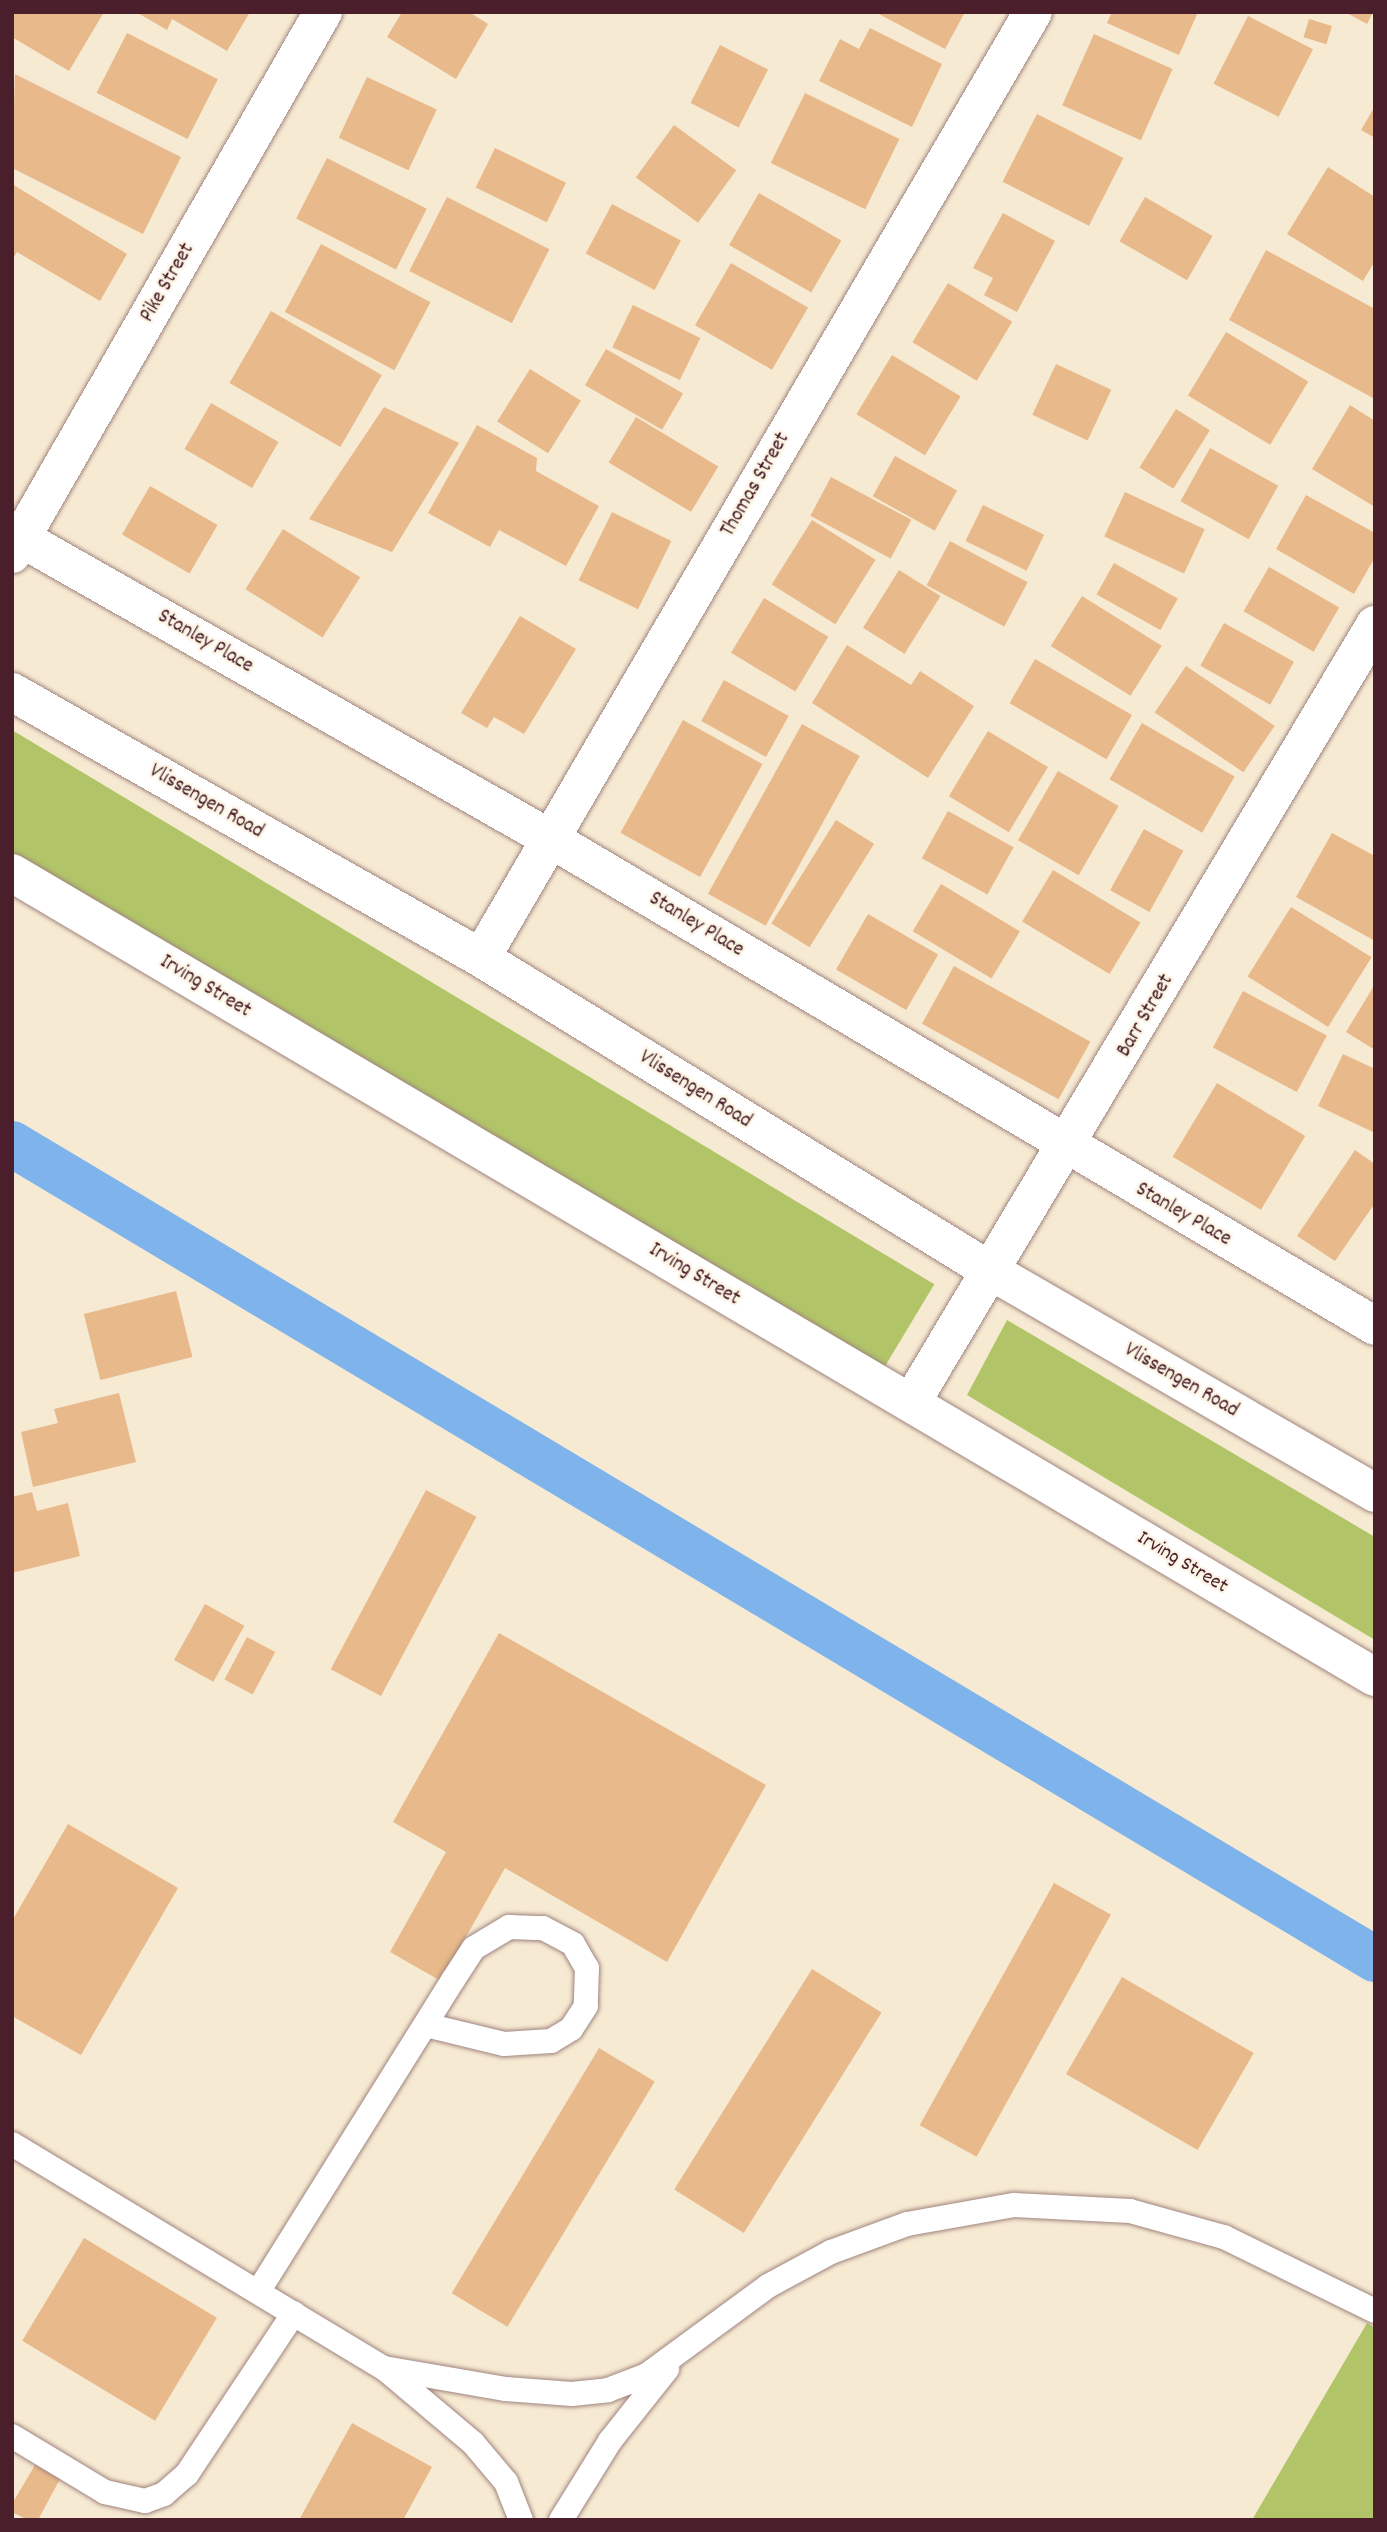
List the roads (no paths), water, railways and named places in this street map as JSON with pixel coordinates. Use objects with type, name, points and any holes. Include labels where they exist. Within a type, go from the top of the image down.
[{"type":"street","name":"Pike Street","points":[[15,541],[323,12]]},
{"type":"street","name":"Thomas Street","points":[[481,958],[1033,12]]},
{"type":"street","name":"Stanley Place","points":[[15,541],[549,838],[1069,1148],[1375,1326]]},
{"type":"street","name":"Barr Street","points":[[911,1403],[989,1270],[1069,1148],[1375,625]]},
{"type":"street","name":"Vlissengen Road","points":[[12,692],[481,958],[989,1270],[1375,1493]]},
{"type":"street","name":"Irving Street","points":[[12,873],[1375,1677]]},
{"type":"lane","points":[[258,2292],[474,1948],[491,1933],[527,1926],[560,1934],[587,1968],[586,2006],[571,2029],[551,2041],[504,2044],[426,2025]]},
{"type":"lane","points":[[13,2145],[384,2368],[473,2443],[506,2482],[521,2520]]},
{"type":"lane","points":[[384,2368],[572,2394],[647,2375],[768,2286],[831,2252],[907,2224],[1014,2205],[1130,2211],[1224,2237],[1375,2311]]},
{"type":"lane","points":[[12,2436],[104,2492],[145,2501],[164,2494],[187,2473],[294,2313]]},
{"type":"lane","points":[[561,2520],[610,2441],[689,2346]]},
{"type":"waterway","points":[[12,1144],[1375,1959]]}]
